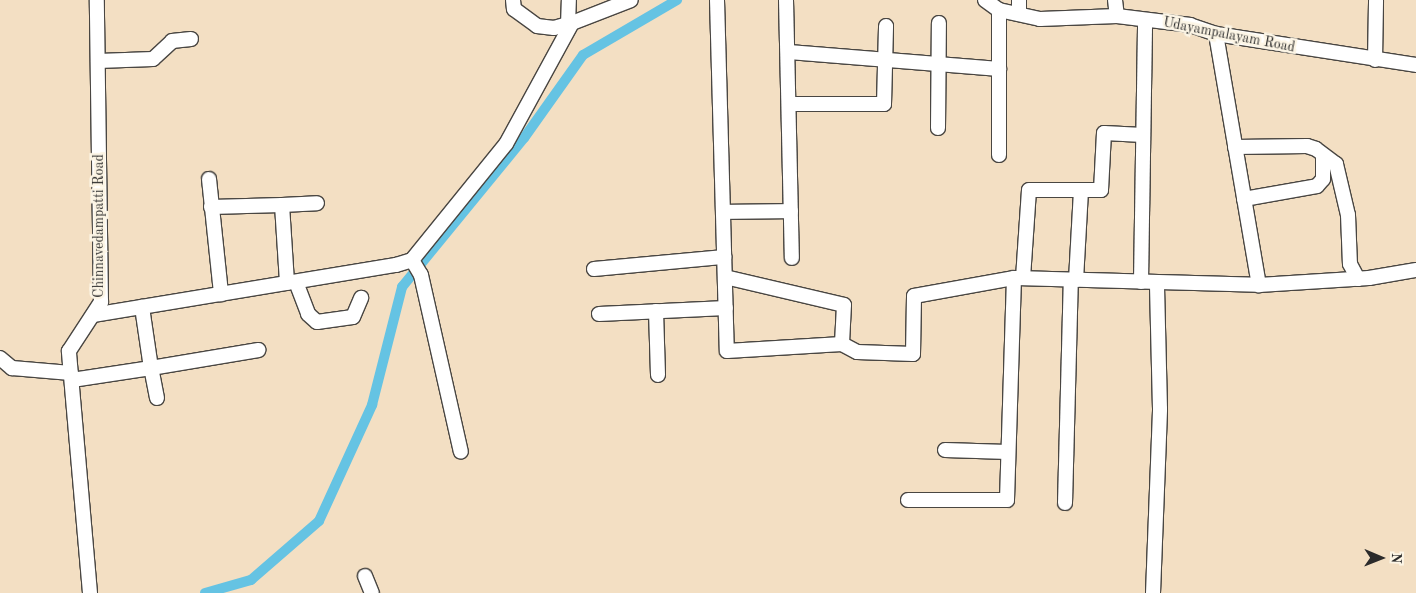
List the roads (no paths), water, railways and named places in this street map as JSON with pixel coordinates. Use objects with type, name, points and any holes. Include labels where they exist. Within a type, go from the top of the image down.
[{"type":"street","name":"Chinnavedampatti Road","points":[[90,593],[69,350],[101,302],[97,0]]},
{"type":"street","points":[[513,0],[514,9],[537,26],[554,28],[570,24],[631,0]]},
{"type":"street","points":[[93,315],[412,260],[506,144],[570,24],[569,0]]},
{"type":"street","points":[[786,0],[789,52],[792,258]]},
{"type":"street","name":"Udayampalayam Road","points":[[985,0],[999,10],[1019,7],[1040,19],[1117,16],[1190,25],[1216,34],[1416,66]]},
{"type":"street","points":[[1115,0],[1117,16]]},
{"type":"street","points":[[1376,0],[1376,60]]},
{"type":"street","points":[[717,6],[727,351],[842,344],[857,352],[913,354],[914,296],[1018,278],[1157,283],[1259,284],[1358,279],[1416,270]]},
{"type":"street","points":[[999,10],[999,154]]},
{"type":"street","points":[[1141,282],[1145,20]]},
{"type":"street","points":[[938,128],[939,23]]},
{"type":"street","points":[[790,104],[884,104],[886,26]]},
{"type":"street","points":[[1216,34],[1259,284]]},
{"type":"street","points":[[98,61],[153,59],[172,41],[191,38]]},
{"type":"street","points":[[789,52],[999,69]]},
{"type":"street","points":[[908,500],[1007,500],[1018,278],[1029,190],[1101,190],[1104,133],[1143,135]]},
{"type":"street","points":[[1235,146],[1307,146],[1316,149],[1339,169],[1348,215],[1350,264],[1358,279]]},
{"type":"street","points":[[1244,199],[1317,186],[1323,179],[1323,157]]},
{"type":"street","points":[[209,179],[221,294]]},
{"type":"street","points":[[1065,503],[1074,280],[1081,190]]},
{"type":"street","points":[[211,207],[317,203]]},
{"type":"street","points":[[282,205],[292,282],[308,314],[317,322],[353,317],[361,298]]},
{"type":"street","points":[[723,212],[791,211]]},
{"type":"street","points":[[594,269],[724,257]]},
{"type":"street","points":[[412,260],[421,275],[461,452]]},
{"type":"street","points":[[725,277],[844,305],[842,344]]},
{"type":"street","points":[[1153,593],[1160,409],[1157,283]]},
{"type":"street","points":[[142,307],[157,398]]},
{"type":"street","points":[[599,314],[726,308]]},
{"type":"street","points":[[656,311],[658,375]]},
{"type":"street","points":[[0,358],[12,368],[72,376],[151,368],[259,350]]},
{"type":"street","points":[[945,450],[1008,452]]},
{"type":"street","points":[[365,576],[372,593]]},
{"type":"waterway","points":[[205,593],[251,580],[319,521],[372,405],[402,287],[524,138],[583,55],[677,0]]}]
